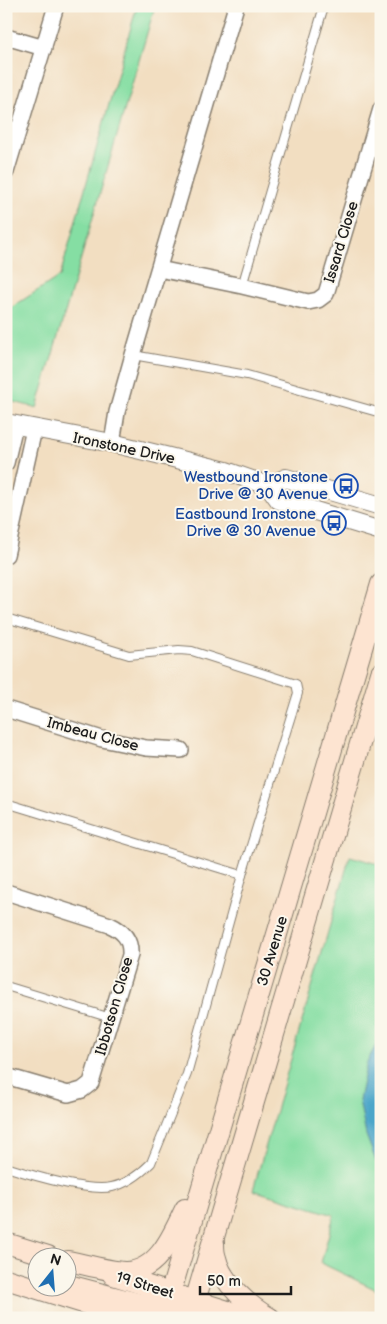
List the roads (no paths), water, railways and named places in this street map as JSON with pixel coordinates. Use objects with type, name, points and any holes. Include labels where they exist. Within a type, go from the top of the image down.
[{"type":"main road","name":"30 Avenue","points":[[167,1306],[381,584]]},
{"type":"main road","name":"30 Avenue","points":[[193,1309],[381,672]]},
{"type":"main road","points":[[78,1263],[125,1272],[142,1268],[160,1255],[172,1238],[211,1156]]},
{"type":"main road","points":[[214,1240],[216,1260],[226,1281],[260,1312],[270,1318]]},
{"type":"main road","points":[[6,1244],[28,1250]]},
{"type":"main road","name":"19 Street","points":[[78,1266],[167,1306],[250,1318]]},
{"type":"main road","points":[[6,1269],[28,1274]]},
{"type":"main road","points":[[6,1279],[131,1318]]},
{"type":"main road","points":[[78,1288],[152,1307],[167,1306]]},
{"type":"street","points":[[6,172],[13,126],[44,48],[56,6]]},
{"type":"street","points":[[112,443],[117,412],[133,354],[236,6]]},
{"type":"street","points":[[6,37],[44,48]]},
{"type":"street","name":"Issard Close","points":[[158,269],[308,302],[318,300],[326,294],[381,110]]},
{"type":"street","points":[[6,464],[11,424]]},
{"type":"street","name":"Ironstone Drive","points":[[11,424],[112,443],[226,471],[269,486],[279,500],[381,530]]},
{"type":"street","points":[[6,555],[34,429]]},
{"type":"street","points":[[269,486],[286,478],[381,506]]},
{"type":"street","name":"Imbeau Close","points":[[6,709],[102,739],[146,748],[181,750]]},
{"type":"street","name":"Ibbotson Close","points":[[6,892],[110,925],[124,933],[128,940],[130,955],[91,1083],[76,1093],[61,1092],[6,1076]]},
{"type":"lane","points":[[242,286],[324,6]]},
{"type":"lane","points":[[133,354],[246,374],[381,413]]},
{"type":"lane","points":[[6,618],[129,655],[179,650],[192,651],[296,684],[298,693],[242,875],[187,1074],[151,1163],[144,1170],[121,1185],[110,1188],[87,1187],[28,1174],[6,1167]]},
{"type":"lane","points":[[6,803],[242,875]]},
{"type":"lane","points":[[6,986],[111,1018]]},
{"type":"water","points":[[381,1036],[381,1174],[366,1135],[359,1100],[367,1062]]},
{"type":"place","name":"Westbound Ironstone Drive @ 30 Avenue","points":[[346,486]]},
{"type":"place","name":"Eastbound Ironstone Drive @ 30 Avenue","points":[[334,523]]}]
